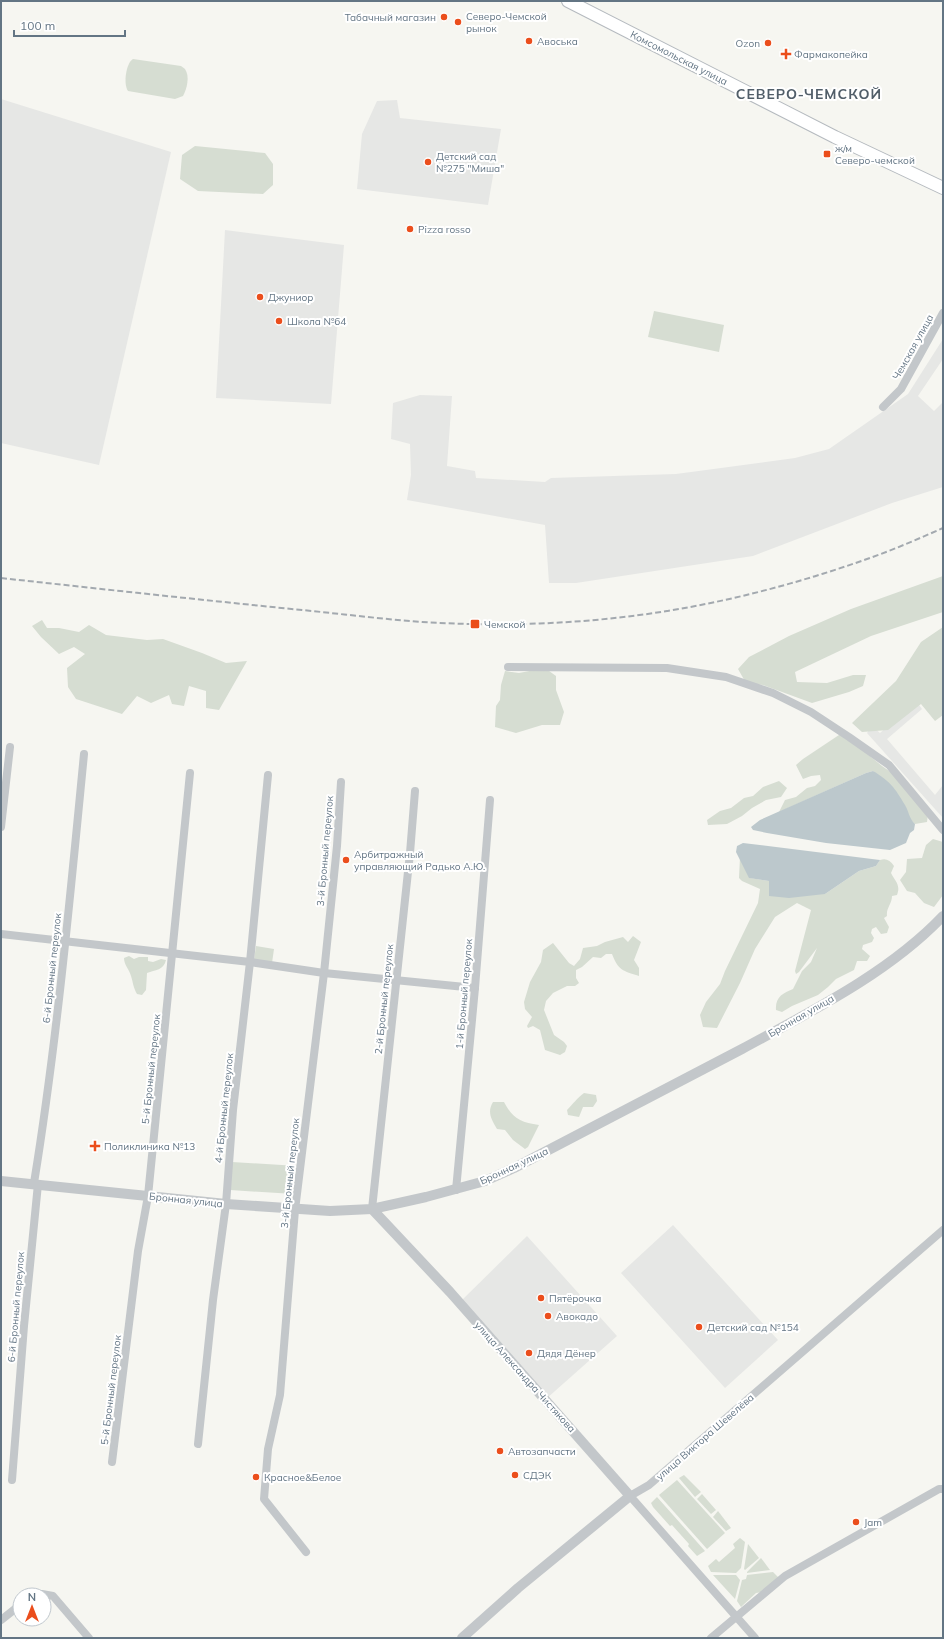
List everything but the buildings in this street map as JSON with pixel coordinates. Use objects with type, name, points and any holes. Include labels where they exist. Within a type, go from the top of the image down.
[{"type":"main road","name":"Комсомольская улица","points":[[568,1],[835,137],[943,188]]},
{"type":"street","name":"Чемская улица","points":[[883,407],[901,389],[943,313]]},
{"type":"street","points":[[508,667],[667,668],[726,677],[773,693],[811,712],[888,765],[943,830]]},
{"type":"street","points":[[1,827],[10,746]]},
{"type":"street","name":"6-й Бронный переулок","points":[[12,1480],[36,1184],[65,942],[84,754]]},
{"type":"street","name":"5-й Бронный переулок","points":[[112,1462],[138,1251],[148,1196],[190,773]]},
{"type":"street","name":"4-й Бронный переулок","points":[[198,1444],[213,1300],[226,1204],[233,1110],[250,962],[268,775]]},
{"type":"street","name":"3-й Бронный переулок","points":[[306,1552],[264,1499],[268,1449],[280,1395],[295,1210],[324,973],[337,846],[341,782]]},
{"type":"street","name":"2-й Бронный переулок","points":[[372,1209],[410,853],[415,791]]},
{"type":"street","name":"1-й Бронный переулок","points":[[456,1190],[475,988],[490,800]]},
{"type":"street","name":"Бронная улица","points":[[1,1180],[226,1204],[295,1210],[330,1211],[372,1209],[456,1190],[485,1181],[514,1168],[795,1020],[889,962],[911,946],[943,916]]},
{"type":"street","points":[[1,934],[250,962],[324,973],[475,988]]},
{"type":"street","name":"улица Александра Чистякова","points":[[372,1209],[450,1292],[755,1638]]},
{"type":"street","name":"улица Виктора Шевелёва","points":[[462,1638],[518,1588],[630,1496],[649,1485],[943,1230]]},
{"type":"street","points":[[711,1638],[785,1576],[939,1489],[943,1489]]},
{"type":"street","points":[[52,1596],[89,1638]]},
{"type":"street","points":[[1,1620],[12,1612]]},
{"type":"shaded area","points":[[133,59],[181,66],[187,72],[188,79],[183,96],[175,99],[128,91],[126,88],[126,74],[127,69]]},
{"type":"shaded area","points":[[1,99],[171,152],[99,465],[1,443]]},
{"type":"shaded area","name":"Детский сад №275 \"Миша\"","points":[[397,100],[400,118],[501,129],[488,205],[357,189],[362,134],[377,101]]},
{"type":"shaded area","points":[[195,146],[265,153],[273,164],[273,185],[263,194],[198,191],[180,179],[182,155]]},
{"type":"shaded area","name":"Школа №64","points":[[225,230],[344,245],[331,404],[216,398]]},
{"type":"shaded area","points":[[654,311],[724,325],[719,352],[648,337]]},
{"type":"shaded area","points":[[943,339],[943,359],[918,396],[934,411],[943,402],[943,487],[892,503],[753,556],[576,583],[549,583],[545,525],[407,500],[411,475],[410,444],[391,439],[393,403],[420,395],[452,396],[447,466],[475,471],[476,478],[545,482],[551,478],[676,474],[795,458],[829,449],[908,394]]},
{"type":"shaded area","points":[[943,576],[943,612],[871,636],[795,672],[797,682],[827,683],[853,675],[866,675],[863,686],[849,692],[812,703],[763,685],[746,683],[738,669],[749,657],[789,636],[851,609]]},
{"type":"shaded area","points":[[42,620],[47,628],[59,628],[79,632],[89,625],[106,635],[147,640],[163,639],[226,663],[247,661],[219,710],[206,708],[206,691],[189,686],[184,706],[172,704],[169,695],[151,703],[137,696],[122,714],[76,699],[68,687],[67,668],[85,654],[74,647],[59,654],[32,626]]},
{"type":"shaded area","points":[[943,627],[943,715],[935,721],[921,704],[888,730],[862,732],[852,723],[896,681],[921,642]]},
{"type":"shaded area","points":[[545,668],[556,676],[556,690],[564,712],[560,725],[542,725],[516,733],[495,727],[496,706],[500,700],[501,685],[505,671],[519,673]]},
{"type":"shaded area","points":[[916,701],[922,709],[887,739],[935,795],[943,785],[943,818],[867,733],[872,726],[880,733]]},
{"type":"shaded area","points":[[839,735],[844,735],[892,773],[928,814],[927,822],[915,824],[910,819],[905,806],[873,771],[779,812],[785,800],[796,797],[807,788],[815,786],[821,780],[820,775],[803,779],[796,765]]},
{"type":"shaded area","points":[[873,771],[884,778],[895,789],[915,824],[914,830],[910,833],[906,843],[890,850],[826,843],[767,833],[753,830],[751,827],[760,820]]},
{"type":"shaded area","points":[[779,781],[787,788],[781,797],[766,800],[727,824],[708,825],[707,820],[720,811],[731,808],[744,798],[753,796],[763,787]]},
{"type":"shaded area","points":[[933,839],[943,842],[943,895],[934,907],[924,903],[915,893],[907,891],[900,880],[906,872],[907,859],[922,858],[926,845]]},
{"type":"shaded area","points":[[743,843],[880,860],[876,866],[859,871],[825,894],[789,898],[769,896],[769,881],[749,878],[736,852],[737,846]]},
{"type":"shaded area","points":[[740,857],[750,878],[825,894],[859,871],[876,866],[880,860],[886,859],[894,866],[891,873],[897,883],[898,892],[897,895],[892,896],[887,911],[887,916],[884,918],[889,927],[887,933],[881,934],[876,927],[872,929],[871,933],[874,938],[872,942],[863,945],[862,949],[870,956],[867,961],[857,961],[854,970],[836,979],[818,995],[782,1012],[776,1010],[778,999],[786,992],[793,989],[802,971],[811,962],[817,948],[796,974],[795,971],[811,910],[797,903],[775,917],[755,949],[740,983],[717,1028],[703,1027],[700,1015],[706,1002],[720,984],[758,903],[760,889],[742,881],[739,878]]},
{"type":"shaded area","points":[[633,936],[641,942],[634,960],[639,968],[639,976],[629,973],[619,967],[612,954],[606,954],[601,958],[593,957],[582,967],[576,970],[576,978],[579,983],[575,986],[567,986],[553,993],[546,1001],[544,1010],[554,1035],[567,1046],[565,1052],[560,1055],[545,1050],[540,1030],[533,1026],[528,1028],[527,1026],[532,1017],[525,1009],[524,1002],[530,982],[541,962],[543,950],[553,943],[569,963],[574,966],[580,959],[583,948],[597,946],[623,937],[628,942]]},
{"type":"shaded area","points":[[256,946],[274,949],[272,963],[254,960]]},
{"type":"shaded area","points":[[129,956],[134,959],[139,957],[148,957],[148,961],[153,962],[161,959],[166,960],[161,968],[147,973],[146,990],[142,995],[137,994],[125,963],[124,958]]},
{"type":"shaded area","points":[[584,1093],[596,1095],[597,1101],[593,1107],[583,1107],[579,1117],[568,1115],[567,1110]]},
{"type":"shaded area","points":[[493,1102],[504,1102],[518,1119],[527,1123],[539,1125],[528,1147],[525,1149],[513,1140],[505,1130],[497,1129],[490,1116],[490,1109]]},
{"type":"shaded area","points":[[232,1162],[298,1166],[294,1194],[230,1190]]},
{"type":"shaded area","points":[[673,1225],[778,1340],[725,1388],[621,1273]]},
{"type":"shaded area","points":[[527,1236],[617,1336],[546,1399],[459,1303]]},
{"type":"shaded area","points":[[684,1475],[701,1492],[695,1497],[679,1478]]},
{"type":"shaded area","points":[[677,1480],[725,1533],[707,1549],[659,1495]]},
{"type":"shaded area","points":[[702,1494],[716,1510],[711,1514],[697,1499]]},
{"type":"shaded area","points":[[657,1497],[705,1551],[697,1556],[688,1546],[689,1544],[672,1525],[670,1526],[653,1507],[651,1503]]},
{"type":"shaded area","points":[[718,1511],[731,1528],[726,1531],[713,1517]]},
{"type":"shaded area","points":[[740,1538],[745,1542],[741,1568],[736,1573],[711,1572],[708,1566],[716,1559],[719,1562],[735,1548],[733,1544]]},
{"type":"shaded area","points":[[748,1544],[759,1558],[745,1570],[744,1569]]},
{"type":"shaded area","points":[[761,1558],[770,1570],[747,1573],[747,1572]]},
{"type":"shaded area","points":[[773,1572],[780,1579],[762,1592],[756,1593],[741,1607],[737,1601],[742,1580],[746,1579],[747,1575]]},
{"type":"shaded area","points":[[713,1575],[736,1575],[740,1580],[735,1599]]},
{"type":"railway","points":[[1,578],[407,621],[483,624],[576,622],[667,611],[743,596],[793,583],[843,567],[886,552],[943,528]]},
{"type":"place","name":"Табачный магазин","points":[[444,17]]},
{"type":"place","name":"Северо-Чемской рынок","points":[[458,22]]},
{"type":"place","name":"Авоська","points":[[529,41]]},
{"type":"place","name":"Ozon","points":[[768,43]]},
{"type":"place","name":"Фармакопейка","points":[[786,54]]},
{"type":"place","name":"ж/м Северо-чемской","points":[[827,154]]},
{"type":"place","name":"Детский сад №275 \"Миша\"","points":[[428,162]]},
{"type":"place","name":"Pizza rosso","points":[[410,229]]},
{"type":"place","name":"Джуниор","points":[[260,297]]},
{"type":"place","name":"Школа №64","points":[[279,321]]},
{"type":"place","name":"Чемской","points":[[475,624]]},
{"type":"place","name":"Арбитражный управляющий Радько А.Ю.","points":[[346,860]]},
{"type":"place","name":"Поликлиника №13","points":[[95,1146]]},
{"type":"place","name":"Пятёрочка","points":[[541,1298]]},
{"type":"place","name":"Авокадо","points":[[548,1316]]},
{"type":"place","name":"Детский сад №154","points":[[699,1327]]},
{"type":"place","name":"Дядя Дёнер","points":[[529,1353]]},
{"type":"place","name":"Автозапчасти","points":[[500,1451]]},
{"type":"place","name":"СДЭК","points":[[515,1475]]},
{"type":"place","name":"Красное&Белое","points":[[256,1477]]},
{"type":"place","name":"Jam","points":[[856,1522]]},
{"type":"district","name":"СЕВЕРО-ЧЕМСКОЙ","points":[[809,94]]}]
